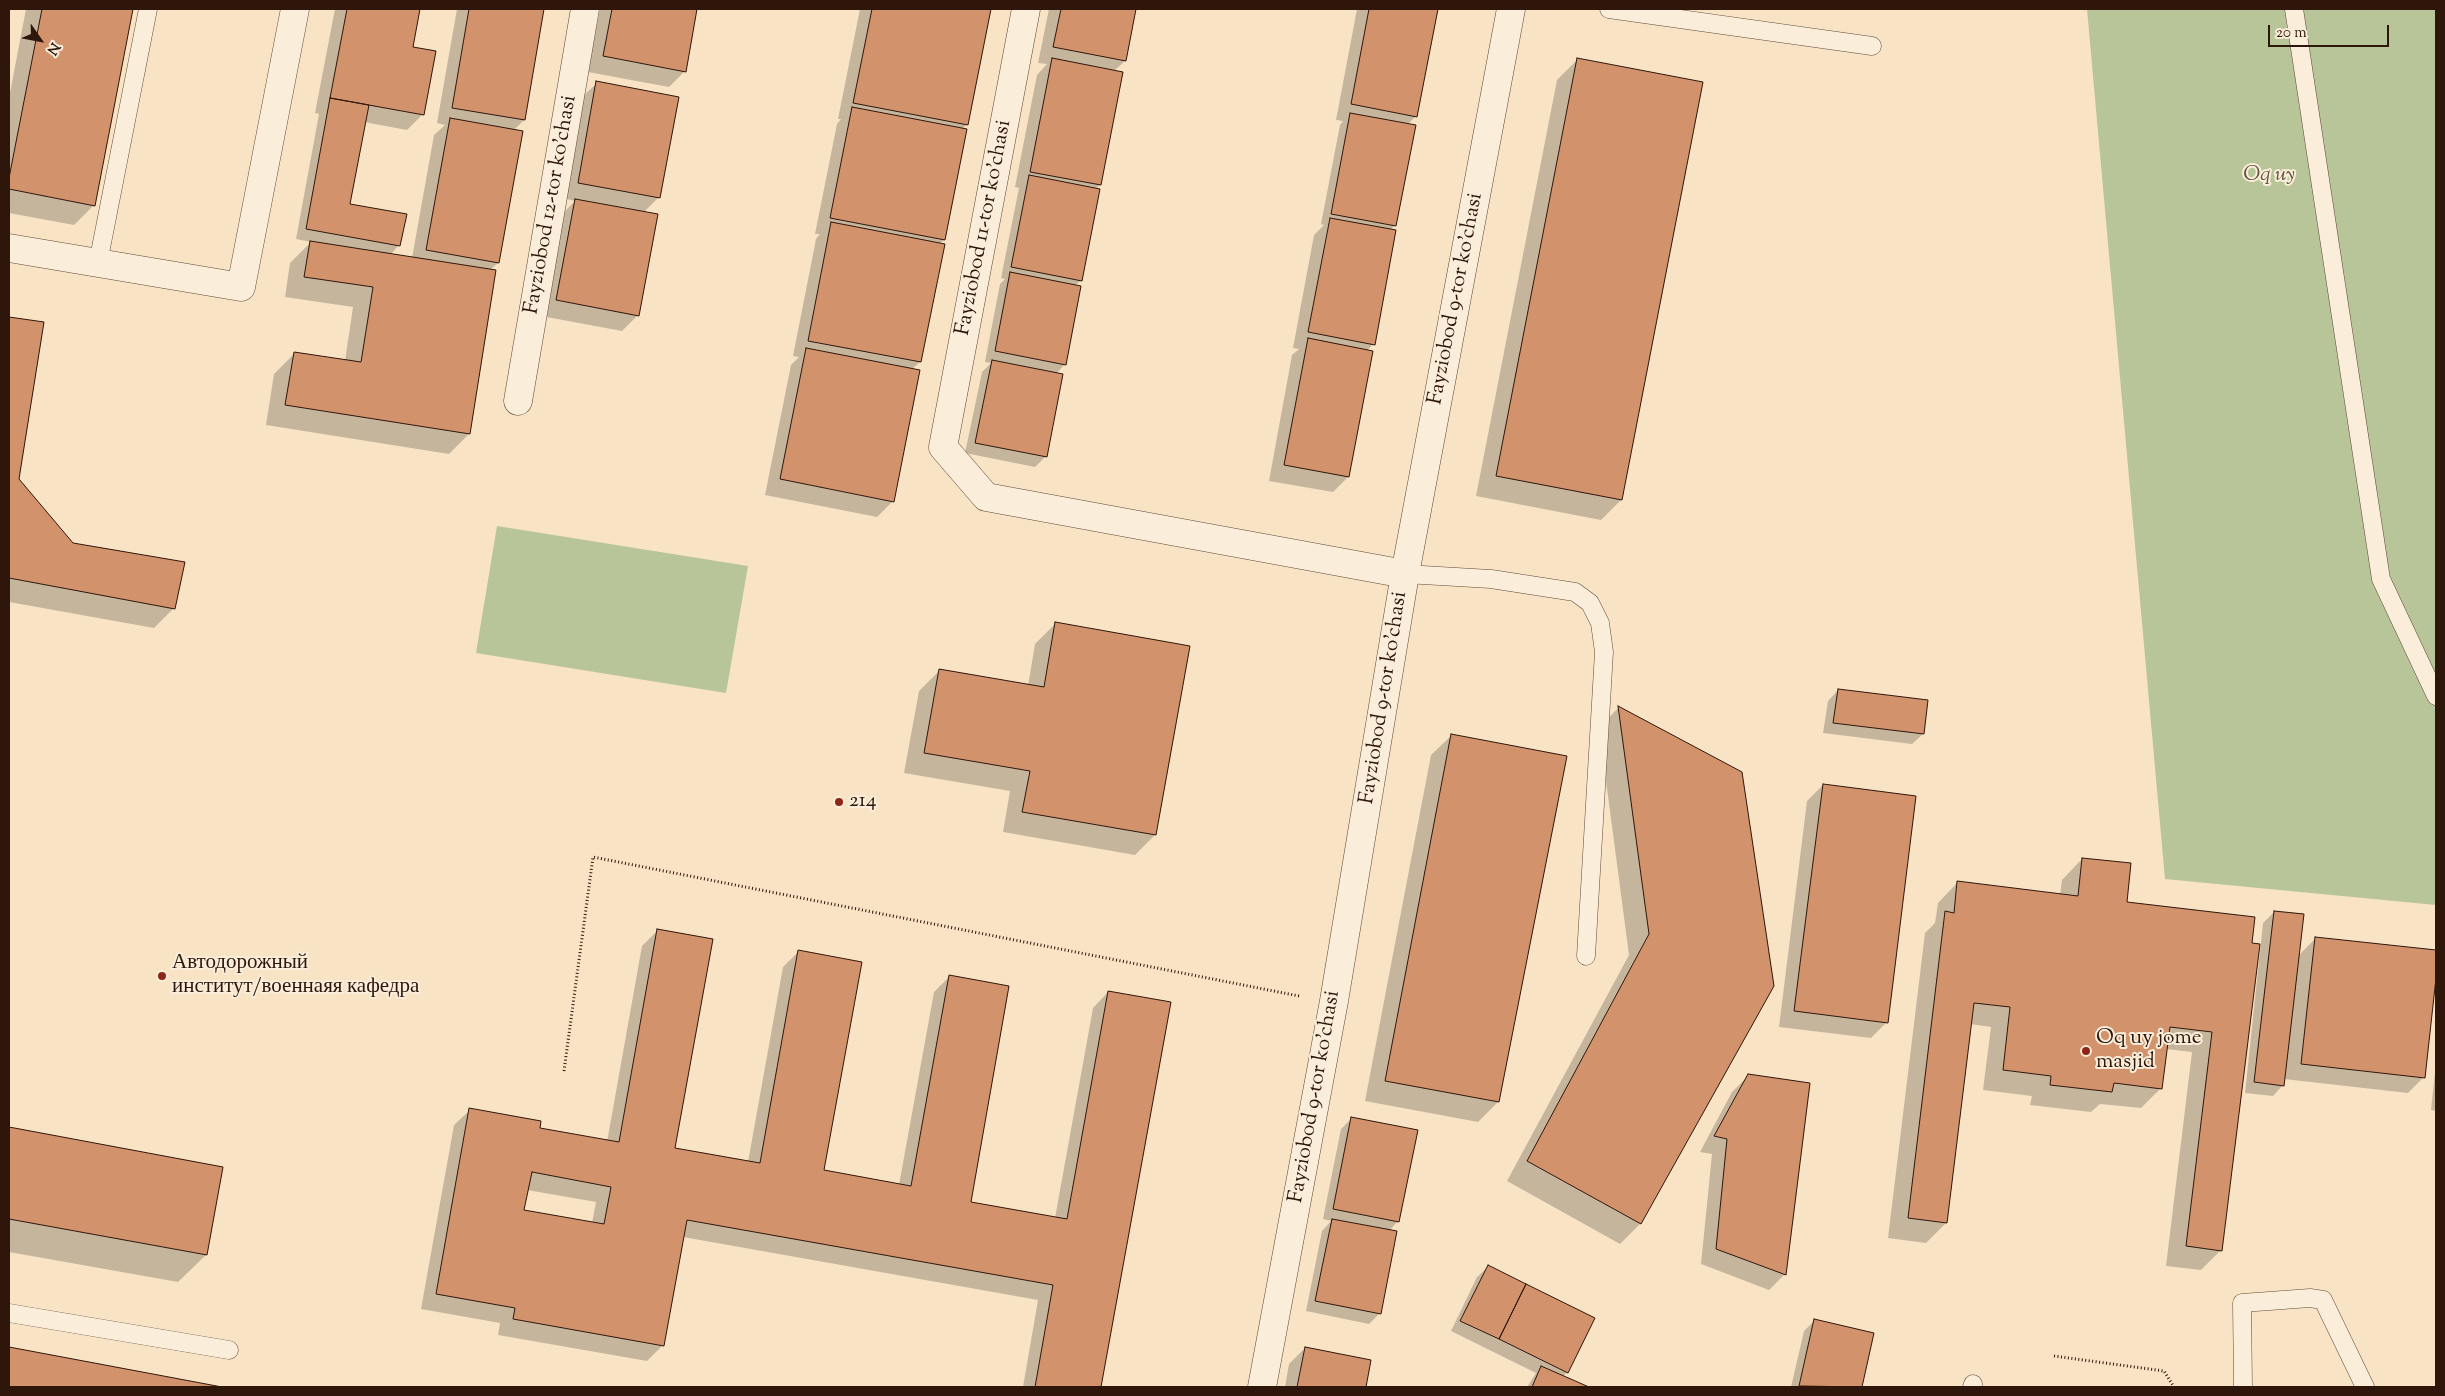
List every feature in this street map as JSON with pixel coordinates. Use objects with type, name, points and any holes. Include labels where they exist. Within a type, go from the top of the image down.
[{"type":"street","points":[[9,248],[240,287],[295,9]]},
{"type":"street","name":"Fayziobod 12-tor ko'chasi","points":[[518,401],[585,9]]},
{"type":"street","name":"Fayziobod 11-tor ko'chasi","points":[[1026,9],[943,448],[986,497],[1405,574]]},
{"type":"street","name":"Fayziobod 9-tor ko'chasi","points":[[1262,1387],[1334,1001],[1405,574],[1511,9]]},
{"type":"lane","points":[[98,263],[148,9]]},
{"type":"lane","points":[[1609,9],[1872,46]]},
{"type":"lane","points":[[2294,9],[2381,579],[2436,696]]},
{"type":"lane","points":[[1405,574],[1491,579],[1575,592],[1590,603],[1600,623],[1604,652],[1586,956]]},
{"type":"lane","points":[[2243,1387],[2242,1303],[2310,1298],[2323,1300],[2365,1387]]},
{"type":"lane","points":[[9,1314],[228,1350]]},
{"type":"path","points":[[564,1071],[593,857],[1284,994],[1334,1001]]},
{"type":"path","points":[[2054,1356],[2164,1371],[2174,1387]]},
{"type":"green space","name":"Oq uy","points":[[2087,9],[2436,9],[2436,905],[2165,879]]},
{"type":"green space","points":[[497,526],[748,566],[726,693],[476,653]]},
{"type":"building","points":[[42,9],[133,9],[95,206],[9,189],[9,178]]},
{"type":"building","points":[[347,9],[420,9],[413,47],[436,51],[424,115],[330,98]]},
{"type":"building","points":[[469,9],[544,9],[525,120],[452,108]]},
{"type":"building","points":[[612,9],[697,9],[686,72],[603,56]]},
{"type":"building","points":[[872,9],[991,9],[968,125],[853,103]]},
{"type":"building","points":[[1061,9],[1136,9],[1126,61],[1053,47]]},
{"type":"building","points":[[1369,9],[1438,9],[1417,117],[1351,104]]},
{"type":"building","points":[[1052,58],[1123,72],[1101,185],[1030,172]]},
{"type":"building","points":[[1577,58],[1703,82],[1622,500],[1496,476]]},
{"type":"building","points":[[596,81],[679,97],[660,198],[578,183]]},
{"type":"building","points":[[330,98],[369,105],[350,204],[407,214],[400,246],[306,229]]},
{"type":"building","points":[[852,107],[967,129],[945,240],[830,218]]},
{"type":"building","points":[[1350,113],[1416,125],[1396,226],[1331,214]]},
{"type":"building","points":[[450,118],[523,131],[499,263],[426,250]]},
{"type":"building","points":[[1029,175],[1100,189],[1082,281],[1011,267]]},
{"type":"building","points":[[575,199],[658,214],[639,316],[556,300]]},
{"type":"building","points":[[1330,218],[1396,230],[1375,345],[1308,332]]},
{"type":"building","points":[[831,222],[945,244],[921,362],[808,341]]},
{"type":"building","points":[[310,241],[496,270],[470,434],[285,405],[294,352],[361,362],[373,287],[304,277]]},
{"type":"building","points":[[1010,272],[1081,286],[1066,365],[995,351]]},
{"type":"building","points":[[9,317],[44,322],[19,479],[73,543],[185,562],[175,609],[9,578]]},
{"type":"building","points":[[1308,338],[1373,351],[1349,477],[1284,465]]},
{"type":"building","points":[[806,348],[920,370],[894,502],[780,479]]},
{"type":"building","points":[[992,360],[1063,374],[1047,457],[975,443]]},
{"type":"building","points":[[1055,622],[1190,646],[1156,835],[1022,812],[1030,771],[924,753],[939,669],[1044,687]]},
{"type":"building","points":[[1838,689],[1928,700],[1924,734],[1833,723]]},
{"type":"building","points":[[1618,706],[1742,772],[1774,986],[1641,1224],[1527,1161],[1649,934]]},
{"type":"building","points":[[1451,734],[1567,756],[1499,1102],[1385,1081]]},
{"type":"building","points":[[1823,784],[1916,796],[1888,1023],[1794,1011]]},
{"type":"building","name":"Oq uy jome masjid","points":[[2082,858],[2131,863],[2127,902],[2255,917],[2252,943],[2260,944],[2222,1251],[2186,1246],[2212,1032],[2170,1027],[2162,1089],[2114,1083],[2112,1092],[2050,1085],[2051,1076],[2003,1070],[2010,1007],[1974,1003],[1947,1223],[1908,1218],[1945,911],[1954,913],[1957,881],[2078,896]]},
{"type":"building","points":[[2274,911],[2304,914],[2284,1086],[2254,1082]]},
{"type":"building","points":[[657,929],[713,939],[675,1148],[760,1163],[798,950],[862,962],[824,1170],[911,1186],[949,975],[1009,986],[971,1202],[1067,1219],[1108,991],[1171,1002],[1101,1387],[1035,1387],[1053,1285],[687,1220],[664,1346],[513,1319],[515,1308],[436,1294],[469,1108],[541,1121],[540,1128],[619,1142]],"holes":[[[532,1172],[611,1187],[604,1224],[524,1210]]]},
{"type":"building","points":[[2315,937],[2436,950],[2436,978],[2425,1078],[2301,1064]]},
{"type":"building","points":[[1748,1074],[1810,1083],[1786,1275],[1716,1249],[1727,1139],[1714,1136]]},
{"type":"building","points":[[1351,1117],[1418,1130],[1399,1222],[1333,1209]]},
{"type":"building","points":[[9,1127],[223,1167],[207,1255],[9,1219]]},
{"type":"building","points":[[1332,1219],[1397,1231],[1381,1314],[1315,1301]]},
{"type":"building","points":[[1488,1265],[1526,1284],[1499,1339],[1460,1321]]},
{"type":"building","points":[[1526,1284],[1595,1318],[1568,1373],[1499,1339]]},
{"type":"building","points":[[1814,1319],[1874,1333],[1862,1387],[1799,1386]]},
{"type":"building","points":[[9,1347],[222,1387],[9,1387]]},
{"type":"building","points":[[1305,1347],[1371,1360],[1366,1387],[1297,1387]]},
{"type":"building","points":[[1541,1366],[1589,1387],[1532,1387]]},
{"type":"place","name":"214","points":[[839,802]]},
{"type":"place","name":"Автодорожный институт/военнаяя кафедра","points":[[162,976]]},
{"type":"place","name":"Oq uy jome masjid","points":[[2086,1051]]}]
